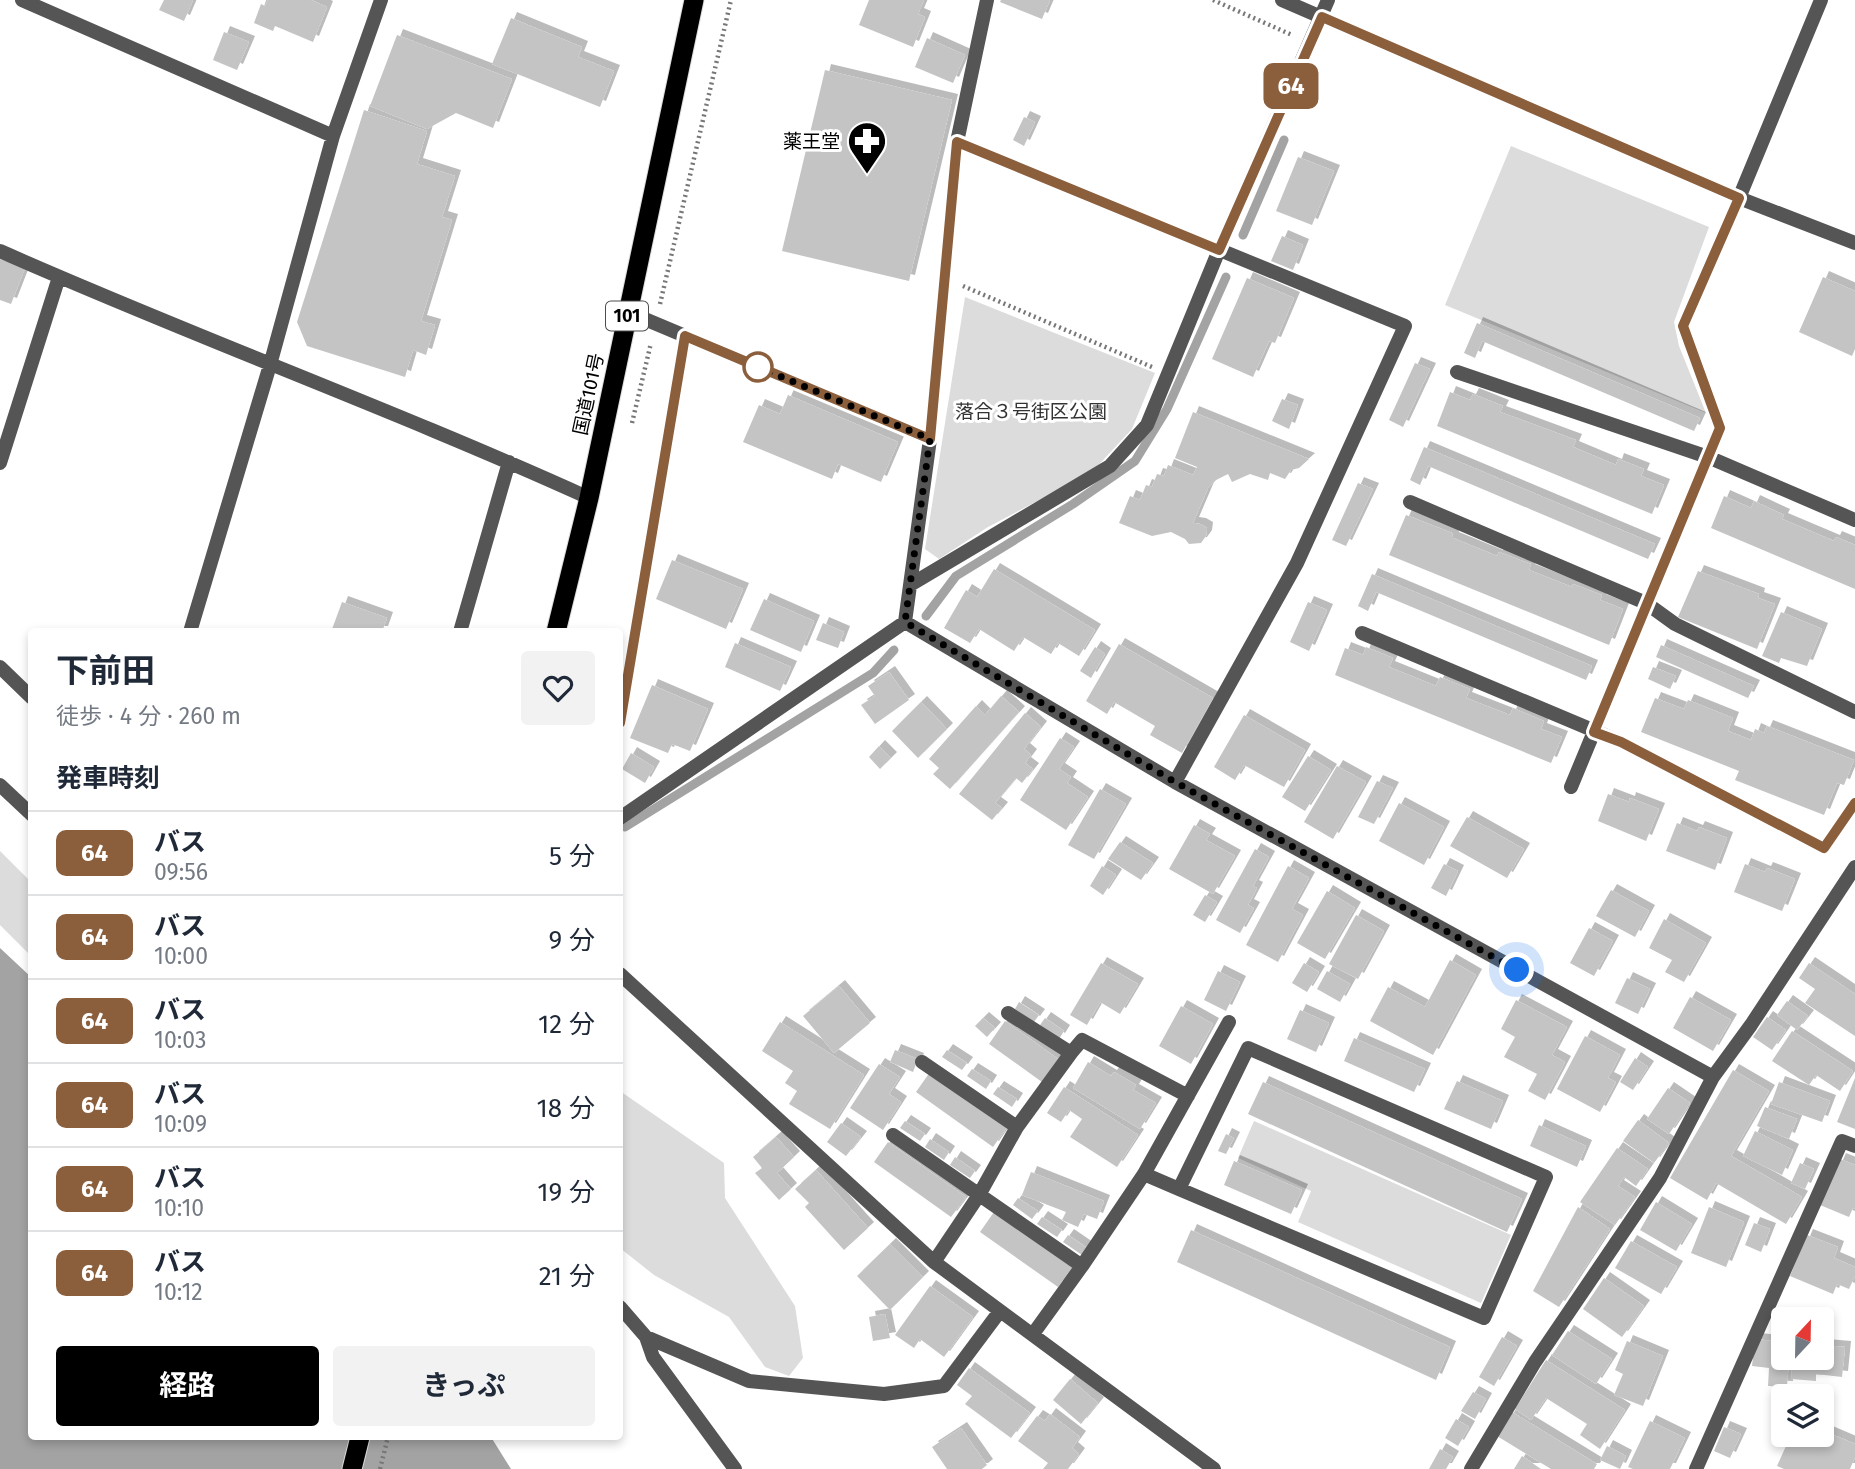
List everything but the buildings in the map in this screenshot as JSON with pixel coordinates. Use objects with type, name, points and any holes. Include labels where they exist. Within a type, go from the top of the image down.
[{"type":"highway","name":"国道101号","points":[[557,628],[589,498],[694,0]]},
{"type":"highway","points":[[352,1469],[359,1440]]},
{"type":"street","points":[[22,0],[334,136]]},
{"type":"street","points":[[191,628],[270,365],[334,136],[382,0]]},
{"type":"street","points":[[623,816],[905,622],[930,439],[957,142],[987,0]]},
{"type":"street","points":[[1282,0],[1739,198],[1855,243]]},
{"type":"street","points":[[910,585],[1110,466],[1147,425],[1219,250],[1328,0]]},
{"type":"street","points":[[1571,787],[1720,428],[1683,326],[1821,0]]},
{"type":"street","points":[[957,142],[1405,326],[1297,564],[1175,782]]},
{"type":"street","points":[[0,251],[509,462],[589,498]]},
{"type":"street","points":[[0,463],[58,277]]},
{"type":"street","points":[[628,312],[930,439]]},
{"type":"street","points":[[623,705],[685,336]]},
{"type":"street","points":[[1457,372],[1708,457],[1855,520]]},
{"type":"street","points":[[461,628],[509,462]]},
{"type":"street","points":[[1410,502],[1646,603],[1675,624],[1855,712]]},
{"type":"street","points":[[905,622],[1175,782],[1713,1077]]},
{"type":"street","points":[[1362,633],[1621,742],[1824,848],[1855,803]]},
{"type":"street","points":[[0,667],[28,694]]},
{"type":"street","points":[[0,785],[28,811]]},
{"type":"street","points":[[1471,1469],[1535,1362],[1660,1178],[1713,1077],[1751,1025],[1855,867]]},
{"type":"street","points":[[623,977],[934,1262],[1206,1466]]},
{"type":"street","points":[[1008,1013],[1071,1053]]},
{"type":"street","points":[[1033,1334],[1144,1174],[1229,1022]]},
{"type":"street","points":[[934,1262],[979,1195],[1017,1127],[1082,1040],[1188,1096]]},
{"type":"street","points":[[1144,1174],[1179,1189],[1484,1318],[1546,1177],[1248,1048],[1179,1189]]},
{"type":"street","points":[[922,1062],[1017,1127]]},
{"type":"street","points":[[893,1135],[1082,1266]]},
{"type":"street","points":[[1696,1469],[1842,1141],[1855,1146]]},
{"type":"street","points":[[623,1310],[646,1337],[653,1357],[735,1469]]},
{"type":"street","points":[[646,1337],[749,1381],[884,1394],[944,1386],[1000,1311]]},
{"type":"path","points":[[1213,0],[1310,43]]},
{"type":"path","points":[[943,278],[1168,374]]},
{"type":"path","points":[[380,1469],[387,1440]]},
{"type":"green space","points":[[1511,146],[1709,227],[1674,322],[1679,346],[1706,413],[1445,305]]},
{"type":"green space","name":"落合３号街区公園","points":[[965,297],[1155,373],[1132,429],[1092,472],[988,527],[939,559],[925,549]]},
{"type":"green space","points":[[0,851],[28,879],[28,953],[0,925]]},
{"type":"green space","points":[[623,1093],[724,1163],[725,1198],[795,1306],[803,1358],[789,1376],[765,1367],[729,1317],[654,1275],[623,1250]]},
{"type":"green space","points":[[1254,1121],[1511,1235],[1481,1303],[1298,1222],[1311,1191],[1238,1158]]},
{"type":"shaded area","points":[[0,948],[28,974],[28,1440],[493,1440],[511,1469],[0,1469]]},
{"type":"waterway","points":[[1243,235],[1284,140]]},
{"type":"waterway","points":[[926,616],[956,576],[1073,504],[1135,461],[1167,409],[1226,277]]},
{"type":"waterway","points":[[625,827],[873,673],[894,650]]},
{"type":"bus line","name":"64","points":[[623,705],[685,336],[930,439],[957,142],[1219,250],[1322,17],[1739,198],[1683,326],[1720,428],[1594,732],[1621,742],[1824,848],[1855,803]]},
{"type":"place","name":"薬王堂","points":[[867,175]]},
{"type":"route","points":[[758,367],[930,439],[905,622],[1175,782],[1517,970]]}]
